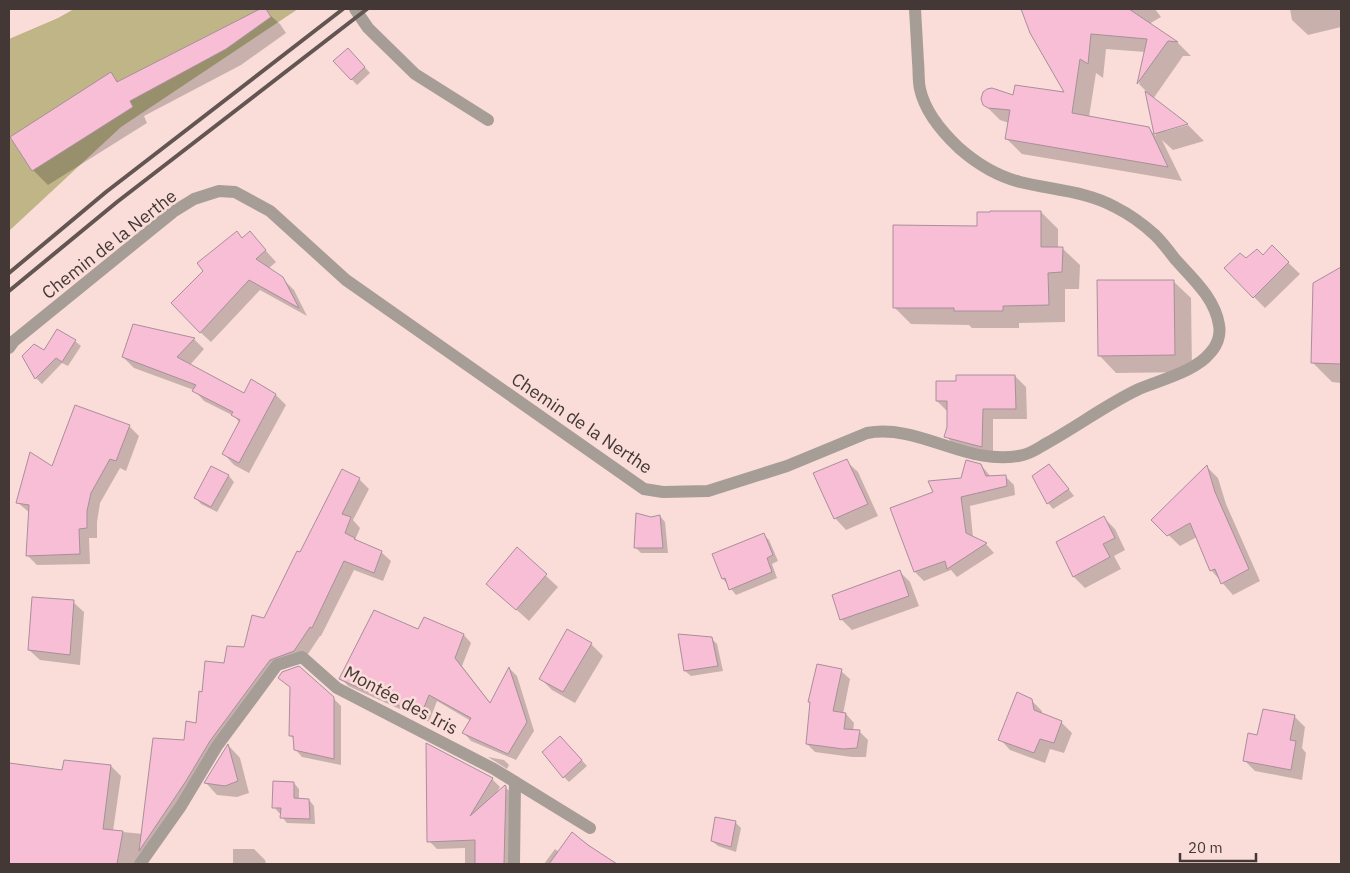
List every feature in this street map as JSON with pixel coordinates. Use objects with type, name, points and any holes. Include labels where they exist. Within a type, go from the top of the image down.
[{"type":"street","points":[[355,9],[368,28],[415,74],[488,120]]},
{"type":"street","name":"Chemin de la Nerthe","points":[[9,348],[14,341],[173,212],[194,199],[219,190],[235,192],[270,211],[346,280],[644,489],[663,492],[708,491],[787,466],[867,433],[886,430],[907,434],[979,456],[1024,455],[1062,435],[1107,406],[1137,390],[1200,363],[1217,344],[1220,332],[1219,324],[1212,305],[1202,290],[1155,235],[1136,220],[1114,206],[1094,198],[1020,182],[999,175],[976,162],[958,147],[942,130],[926,108],[920,88],[915,9]]},
{"type":"street","name":"Montée des Iris","points":[[140,864],[181,806],[218,746],[277,665],[302,657],[337,688],[417,728],[515,782],[590,828]]},
{"type":"street","points":[[514,864],[515,782]]},
{"type":"shaded area","points":[[74,9],[298,9],[121,127],[9,231],[9,39]]},
{"type":"building","points":[[260,9],[266,9],[271,17],[226,49],[130,101],[133,107],[32,171],[10,137],[111,72],[117,82]]},
{"type":"building","points":[[1021,9],[1129,9],[1178,42],[1168,41],[1137,84],[1147,39],[1091,34],[1088,64],[1080,59],[1072,113],[1149,127],[1168,167],[1005,139],[1010,110],[988,108],[983,105],[981,99],[983,92],[992,88],[1013,95],[1015,85],[1064,92],[1030,33]]},
{"type":"building","points":[[348,48],[365,67],[351,80],[333,61]]},
{"type":"building","points":[[1145,91],[1188,124],[1154,134]]},
{"type":"building","points":[[1041,211],[1041,247],[1063,247],[1062,272],[1048,273],[1049,305],[1003,306],[1003,311],[954,311],[954,308],[893,308],[893,225],[977,226],[977,212]]},
{"type":"building","points":[[237,231],[242,238],[250,231],[266,250],[256,259],[283,277],[299,308],[249,280],[200,333],[171,303],[203,271],[197,263]]},
{"type":"building","points":[[1272,245],[1289,262],[1253,298],[1224,268],[1240,253],[1246,258],[1257,249],[1263,255]]},
{"type":"building","points":[[1341,267],[1341,364],[1311,363],[1313,283]]},
{"type":"building","points":[[1097,280],[1174,280],[1175,355],[1098,356]]},
{"type":"building","points":[[133,324],[195,338],[177,357],[244,393],[251,379],[276,394],[239,463],[222,454],[240,420],[231,415],[233,412],[192,391],[196,385],[122,357]]},
{"type":"building","points":[[57,329],[76,340],[62,362],[56,358],[35,379],[22,356],[34,344],[44,350]]},
{"type":"building","points":[[956,375],[1015,375],[1016,409],[983,409],[982,447],[944,437],[947,427],[947,401],[936,401],[936,381],[956,381]]},
{"type":"building","points":[[75,405],[130,425],[116,461],[110,459],[91,493],[87,511],[87,528],[79,529],[80,554],[26,556],[29,505],[16,503],[30,452],[52,466]]},
{"type":"building","points":[[847,459],[868,504],[834,519],[813,473]]},
{"type":"building","points":[[966,460],[981,464],[986,476],[1006,475],[1007,486],[961,497],[966,533],[987,543],[947,569],[945,561],[914,572],[890,508],[933,492],[928,481],[961,478]]},
{"type":"building","points":[[1049,464],[1069,489],[1047,504],[1032,476]]},
{"type":"building","points":[[1207,465],[1215,492],[1249,569],[1221,584],[1215,569],[1210,571],[1190,523],[1167,536],[1151,520]]},
{"type":"building","points":[[211,466],[229,475],[211,507],[194,498]]},
{"type":"building","points":[[342,469],[360,478],[342,514],[351,517],[345,533],[382,551],[374,573],[344,561],[312,628],[310,627],[294,651],[270,660],[210,741],[186,781],[139,851],[153,738],[184,740],[186,721],[196,723],[199,691],[202,692],[205,661],[224,663],[227,646],[244,647],[252,615],[264,618],[297,551],[300,552]]},
{"type":"building","points":[[636,513],[651,517],[660,515],[663,548],[634,548]]},
{"type":"building","points":[[1104,516],[1115,538],[1103,544],[1110,557],[1073,577],[1056,542]]},
{"type":"building","points":[[764,533],[773,555],[767,558],[772,572],[729,590],[725,578],[722,579],[712,554]]},
{"type":"building","points":[[517,547],[547,574],[516,610],[486,584]]},
{"type":"building","points":[[900,570],[909,596],[840,620],[832,595]]},
{"type":"building","points":[[32,597],[74,600],[70,655],[28,650]]},
{"type":"building","points":[[374,610],[418,629],[424,617],[464,634],[455,658],[490,703],[509,667],[527,722],[508,754],[462,733],[471,718],[429,695],[421,715],[339,679]]},
{"type":"building","points":[[567,629],[592,643],[563,692],[539,679]]},
{"type":"building","points":[[678,634],[712,637],[718,666],[684,671]]},
{"type":"building","points":[[817,664],[842,669],[833,711],[846,713],[844,729],[860,730],[857,748],[843,749],[806,744],[810,702],[808,702]]},
{"type":"building","points":[[299,666],[334,697],[334,759],[294,750],[293,736],[289,736],[290,687],[278,678],[282,672]]},
{"type":"building","points":[[1017,692],[1032,699],[1034,710],[1062,721],[1054,743],[1040,739],[1034,753],[998,740]]},
{"type":"building","points":[[1263,709],[1295,715],[1290,740],[1296,741],[1291,770],[1243,761],[1248,733],[1257,735]]},
{"type":"building","points":[[560,736],[582,760],[563,778],[542,752]]},
{"type":"building","points":[[426,743],[493,778],[470,816],[506,786],[504,864],[475,864],[475,840],[427,842]]},
{"type":"building","points":[[228,744],[238,781],[225,786],[204,783]]},
{"type":"building","points":[[64,760],[111,765],[103,829],[123,831],[117,864],[9,864],[9,763],[62,770]]},
{"type":"building","points":[[273,781],[294,782],[294,798],[309,799],[310,819],[280,818],[281,808],[272,808]]},
{"type":"building","points":[[715,817],[736,821],[731,847],[711,841]]},
{"type":"building","points":[[572,832],[588,845],[617,864],[549,864]]},
{"type":"railway","points":[[9,273],[106,192],[343,9]]},
{"type":"railway","points":[[9,291],[117,202],[367,9]]}]
